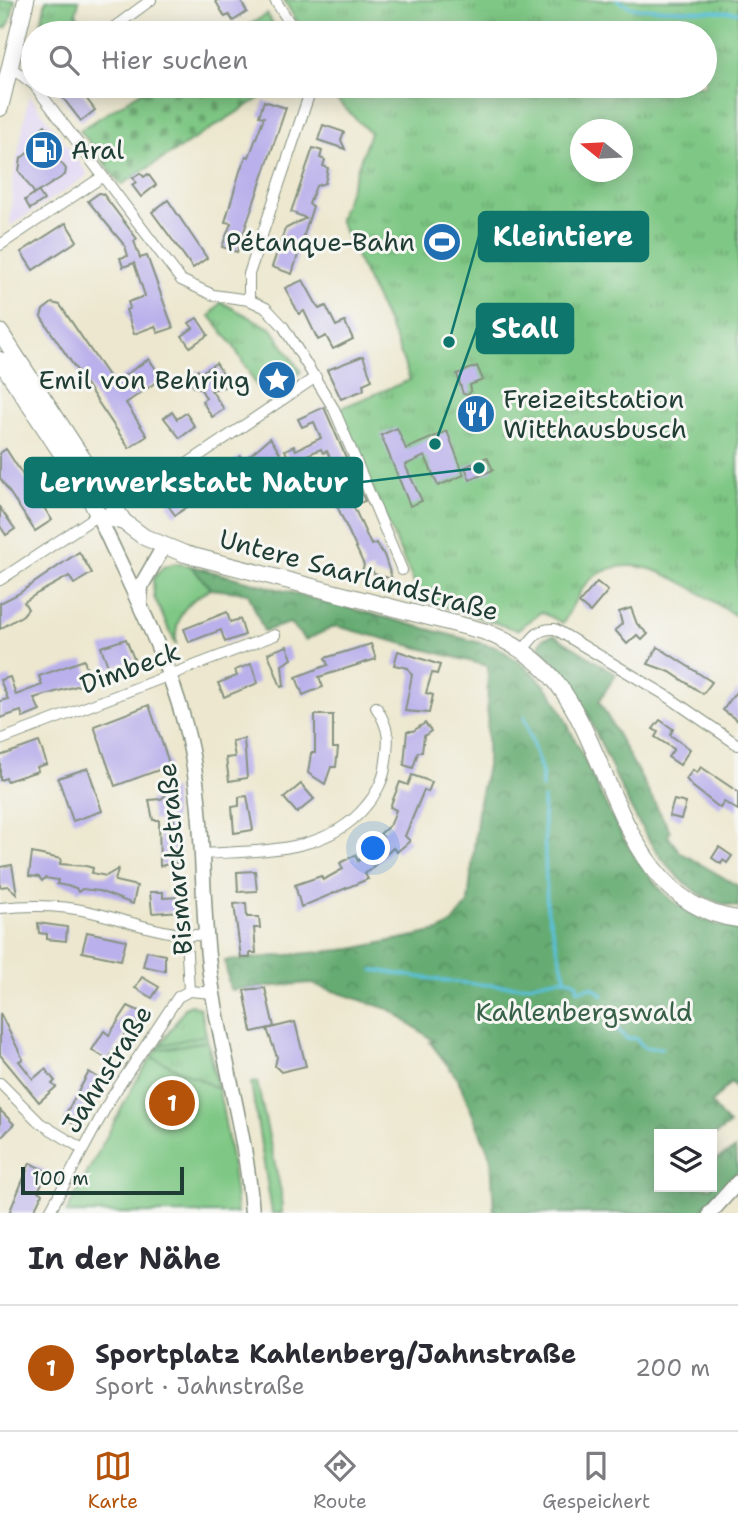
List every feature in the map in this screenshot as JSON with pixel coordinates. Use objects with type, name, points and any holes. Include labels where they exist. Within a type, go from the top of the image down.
[{"type":"main road","points":[[0,108],[26,0]]},
{"type":"main road","points":[[0,332],[124,522]]},
{"type":"main road","points":[[0,360],[87,492],[99,515],[124,522]]},
{"type":"main road","name":"Bismarckstraße","points":[[99,515],[125,577],[140,601],[169,677],[193,762],[213,993],[250,1177],[252,1213]]},
{"type":"main road","name":"Untere Saarlandstraße","points":[[124,522],[144,537],[164,546],[484,631],[523,650],[558,684],[587,737],[631,834],[650,863],[672,888],[697,907],[738,919]]},
{"type":"main road","points":[[140,601],[142,586],[164,546]]},
{"type":"main road","points":[[710,1213],[738,1182]]},
{"type":"street","points":[[122,21],[151,0]]},
{"type":"street","points":[[275,0],[288,21]]},
{"type":"street","points":[[10,67],[21,75]]},
{"type":"street","points":[[44,98],[184,282],[213,295],[249,300],[266,308],[283,326],[334,409],[402,570]]},
{"type":"street","points":[[249,300],[249,274],[309,98]]},
{"type":"street","points":[[0,245],[102,177]]},
{"type":"street","points":[[139,496],[316,377]]},
{"type":"street","points":[[0,580],[99,515]]},
{"type":"street","points":[[523,650],[537,632],[544,628],[555,629],[667,696],[738,745]]},
{"type":"street","name":"Dimbeck","points":[[0,740],[275,635]]},
{"type":"street","points":[[201,854],[271,851],[308,844],[353,823],[372,799],[384,774],[388,727],[376,707]]},
{"type":"street","points":[[0,908],[44,906],[88,911],[186,936],[208,935]]},
{"type":"street","name":"Jahnstraße","points":[[186,936],[189,991]]},
{"type":"street","name":"Jahnstraße","points":[[49,1213],[81,1148],[178,997],[189,991],[213,993]]},
{"type":"street","points":[[0,1083],[40,1123],[81,1148]]},
{"type":"shaded area","name":"Aral","points":[[28,98],[31,98],[87,172],[87,176],[10,226],[13,181]]},
{"type":"green space","points":[[0,0],[15,0],[6,28],[0,27]]},
{"type":"green space","points":[[46,0],[79,0],[76,14],[81,21],[42,21]]},
{"type":"green space","points":[[284,0],[738,0],[738,617],[666,575],[646,568],[626,566],[607,570],[589,581],[563,623],[541,612],[517,630],[421,599],[338,409],[410,380],[396,341],[339,220],[370,133],[333,98],[717,98],[717,21],[297,21]]},
{"type":"green space","points":[[267,14],[271,21],[256,21]]},
{"type":"green space","points":[[132,98],[260,98],[121,185],[80,130]]},
{"type":"green space","points":[[221,302],[272,329],[301,372],[263,397],[233,345],[210,316]]},
{"type":"green space","points":[[175,563],[191,566],[211,589],[188,604],[183,611],[177,626],[176,645],[154,597],[153,579],[163,567]]},
{"type":"green space","name":"Kahlenbergswald","points":[[191,566],[499,648],[533,674],[554,698],[617,826],[655,883],[679,906],[706,921],[738,928],[738,1090],[731,1082],[711,1103],[729,1125],[717,1133],[717,1129],[654,1129],[654,1192],[717,1192],[717,1159],[735,1149],[738,1171],[702,1213],[494,1213],[491,1158],[458,1079],[430,1042],[434,1041],[391,1010],[309,983],[230,990],[225,961],[352,949],[439,931],[453,923],[468,903],[479,802],[487,766],[488,666],[336,626],[305,640],[290,623],[264,631],[248,593],[211,589]]},
{"type":"green space","points":[[554,635],[616,674],[599,701],[670,831],[668,836],[680,852],[738,886],[738,907],[704,896],[676,875],[653,846],[633,812],[582,703],[561,670],[539,646],[543,638]]},
{"type":"green space","points":[[191,1005],[200,1008],[212,1059],[227,1135],[237,1213],[66,1213],[136,1081],[185,1008]]},
{"type":"green space","points":[[191,1005],[200,1008],[206,1035],[161,1045],[185,1008]]},
{"type":"green space","points":[[207,1041],[217,1088],[152,1057],[157,1050]]},
{"type":"green space","points":[[257,1082],[281,1192],[282,1213],[272,1213],[251,1083]]},
{"type":"building","points":[[215,0],[240,0],[247,12],[233,21],[229,15],[225,17]]},
{"type":"building","points":[[63,98],[86,98],[95,110],[81,121]]},
{"type":"building","points":[[264,101],[286,108],[237,252],[222,247],[231,223],[225,222],[240,171],[246,156],[249,157],[264,117],[259,116]]},
{"type":"building","points":[[45,125],[55,138],[47,145],[66,169],[65,175],[35,194],[19,171],[21,158],[44,141],[37,132]]},
{"type":"building","points":[[323,125],[344,132],[341,140],[345,149],[318,140]]},
{"type":"building","points":[[313,148],[322,151],[320,158],[325,160],[323,166],[328,168],[325,183],[316,186],[309,204],[313,206],[292,274],[272,267],[285,229],[306,218],[291,212]]},
{"type":"building","points":[[140,173],[144,177],[148,174],[156,185],[141,197],[132,185],[136,182],[133,178]]},
{"type":"building","points":[[38,191],[44,200],[30,209],[25,200]]},
{"type":"building","points":[[99,193],[103,194],[137,239],[134,241],[140,258],[147,256],[173,328],[158,333],[155,326],[134,334],[126,310],[130,308],[128,302],[145,296],[134,263],[123,267],[120,258],[128,256],[125,246],[88,201]]},
{"type":"building","points":[[168,200],[207,258],[193,268],[152,212]]},
{"type":"building","points":[[66,223],[77,241],[33,270],[21,252]]},
{"type":"building","points":[[303,280],[319,309],[326,306],[336,326],[345,322],[353,339],[333,349],[326,336],[318,340],[304,311],[299,314],[285,288]]},
{"type":"building","points":[[52,303],[60,305],[113,383],[149,359],[162,378],[126,403],[147,436],[129,448],[41,317],[43,310]]},
{"type":"building","points":[[197,318],[208,335],[190,347],[182,336],[193,328],[189,323]]},
{"type":"building","points":[[363,356],[372,380],[363,384],[364,390],[341,399],[327,370]]},
{"type":"building","points":[[216,363],[225,377],[222,379],[224,387],[211,390],[224,409],[212,417],[202,401],[206,398],[200,388],[194,387],[189,379],[198,370],[200,373]]},
{"type":"building","points":[[477,366],[483,380],[470,385],[471,391],[468,395],[463,394],[457,374]]},
{"type":"building","points":[[324,407],[365,501],[353,505],[371,545],[376,543],[384,555],[392,579],[374,574],[372,569],[361,574],[364,565],[332,495],[338,492],[329,470],[334,467],[327,451],[323,453],[321,449],[299,458],[301,465],[292,468],[285,450],[294,446],[296,450],[321,438],[314,422],[302,427],[298,419]]},
{"type":"building","points":[[172,412],[177,419],[186,413],[195,427],[180,438],[164,418]]},
{"type":"building","points":[[397,428],[406,449],[447,431],[464,475],[438,486],[425,456],[405,465],[422,501],[410,506],[381,435]]},
{"type":"building","points":[[270,438],[280,453],[217,489],[222,497],[209,504],[197,485],[209,477],[212,481],[228,471],[225,467],[241,456],[243,461]]},
{"type":"building","points":[[6,449],[52,520],[35,531],[0,478],[0,453]]},
{"type":"building","points":[[487,457],[493,470],[470,480],[465,467]]},
{"type":"building","points":[[181,495],[189,506],[175,515],[167,504]]},
{"type":"building","points":[[0,508],[15,529],[6,535],[0,526]]},
{"type":"building","points":[[79,552],[92,573],[74,584],[69,576],[38,593],[24,602],[28,609],[23,615],[0,629],[0,603],[18,594]]},
{"type":"building","points":[[597,582],[608,591],[590,612],[579,603]]},
{"type":"building","points":[[631,608],[637,624],[648,634],[642,640],[637,635],[627,644],[615,630],[622,624],[619,612]]},
{"type":"building","points":[[227,612],[230,622],[240,619],[245,635],[225,642],[221,630],[189,642],[184,629]]},
{"type":"building","points":[[126,639],[134,659],[109,669],[101,647]]},
{"type":"building","points":[[371,644],[376,659],[319,677],[323,687],[303,695],[296,677],[328,665],[325,658]]},
{"type":"building","points":[[287,646],[292,659],[282,665],[284,686],[281,687],[268,653]]},
{"type":"building","points":[[658,647],[712,682],[703,694],[670,672],[648,664]]},
{"type":"building","points":[[398,651],[440,665],[437,674],[432,673],[426,693],[433,695],[429,713],[405,711],[412,675],[408,668],[394,665]]},
{"type":"building","points":[[84,660],[91,682],[34,698],[40,711],[23,718],[21,711],[0,718],[0,701],[8,699],[0,680],[10,677],[16,695],[42,685],[39,676]]},
{"type":"building","points":[[251,664],[258,683],[224,697],[218,683],[237,676],[235,670]]},
{"type":"building","points":[[738,689],[738,721],[723,710]]},
{"type":"building","points":[[149,705],[170,766],[115,786],[94,726]]},
{"type":"building","points":[[315,715],[333,715],[333,748],[338,748],[336,767],[331,767],[325,784],[308,773],[311,753],[315,753]]},
{"type":"building","points":[[660,720],[673,729],[670,735],[690,749],[680,765],[668,757],[674,749],[655,737],[658,732],[653,729]]},
{"type":"building","points":[[425,723],[431,731],[424,736],[422,752],[418,752],[413,768],[404,765],[407,731],[413,731]]},
{"type":"building","points":[[244,739],[247,778],[229,781],[226,758],[235,757],[232,741]]},
{"type":"building","points":[[39,742],[47,764],[37,767],[38,771],[7,781],[6,778],[0,780],[0,756]]},
{"type":"building","points":[[701,767],[738,792],[738,810],[724,802],[720,808],[692,786],[686,779],[693,770],[697,773]]},
{"type":"building","points":[[88,768],[102,811],[73,821],[58,778]]},
{"type":"building","points":[[412,775],[432,782],[428,792],[424,790],[405,836],[410,841],[397,852],[393,848],[365,874],[368,879],[301,907],[295,885],[321,876],[323,880],[343,869],[340,863],[355,855],[358,861],[383,837],[380,834],[391,824],[396,810],[390,807],[400,782],[408,785]]},
{"type":"building","points":[[301,784],[314,799],[297,813],[284,798]]},
{"type":"building","points":[[174,788],[174,838],[178,840],[179,862],[160,866],[159,820],[153,820],[149,800],[161,799]]},
{"type":"building","points":[[247,796],[253,830],[234,833],[232,807],[239,806],[239,797]]},
{"type":"building","points":[[674,800],[686,803],[681,819],[669,816]]},
{"type":"building","points":[[719,847],[732,856],[727,863],[723,860],[721,864],[712,858]]},
{"type":"building","points":[[32,853],[61,859],[60,864],[93,868],[92,873],[106,876],[118,869],[115,881],[137,886],[133,904],[99,891],[82,889],[78,892],[76,888],[57,884],[58,880],[45,878],[42,881],[39,877],[29,876]]},
{"type":"building","points":[[12,865],[17,894],[8,886],[0,887],[0,867]]},
{"type":"building","points":[[255,871],[257,891],[238,892],[237,872]]},
{"type":"building","points":[[150,892],[163,892],[163,898],[181,897],[182,911],[152,913]]},
{"type":"building","points":[[246,903],[247,917],[259,917],[260,928],[254,928],[256,953],[250,953],[250,958],[241,958],[234,904]]},
{"type":"building","points":[[38,923],[67,927],[66,941],[47,939],[47,934],[39,933]]},
{"type":"building","points":[[87,932],[126,940],[121,960],[82,952]]},
{"type":"building","points":[[147,951],[165,955],[165,971],[143,966]]},
{"type":"building","points":[[142,977],[159,987],[152,998],[135,988]]},
{"type":"building","points":[[265,988],[274,1027],[252,1032],[244,990]]},
{"type":"building","points":[[128,1006],[143,1013],[108,1060],[92,1050],[104,1031],[109,1035]]},
{"type":"building","points":[[0,1013],[23,1059],[19,1061],[33,1079],[45,1069],[55,1081],[52,1084],[56,1087],[39,1102],[0,1055]]},
{"type":"building","points":[[295,1022],[306,1066],[281,1072],[275,1066],[277,1057],[267,1029]]},
{"type":"building","points":[[89,1072],[102,1080],[76,1126],[64,1117]]},
{"type":"building","points":[[0,1110],[14,1124],[0,1139]]},
{"type":"building","points":[[30,1163],[48,1172],[38,1191],[42,1194],[33,1213],[9,1213]]},
{"type":"waterway","points":[[617,0],[633,8],[738,12]]},
{"type":"waterway","points":[[524,717],[542,773],[542,788]]},
{"type":"waterway","points":[[543,799],[547,909],[565,977]]},
{"type":"waterway","points":[[373,970],[500,986],[561,979],[576,982],[578,990],[592,987],[603,995]]},
{"type":"waterway","points":[[612,1024],[627,1039],[635,1038],[645,1048],[662,1048]]},
{"type":"place","name":"Aral","points":[[44,150]]},
{"type":"place","name":"Pétanque-Bahn","points":[[442,242]]},
{"type":"place","name":"Kleintiere","points":[[449,342]]},
{"type":"place","name":"Emil von Behring","points":[[277,380]]},
{"type":"place","name":"Freizeitstation Witthausbusch","points":[[476,414]]},
{"type":"place","name":"Stall","points":[[435,444]]},
{"type":"place","name":"Lernwerkstatt Natur","points":[[479,468]]},
{"type":"place","name":"Sportplatz Kahlenberg/Jahnstraße","points":[[172,1103]]}]
